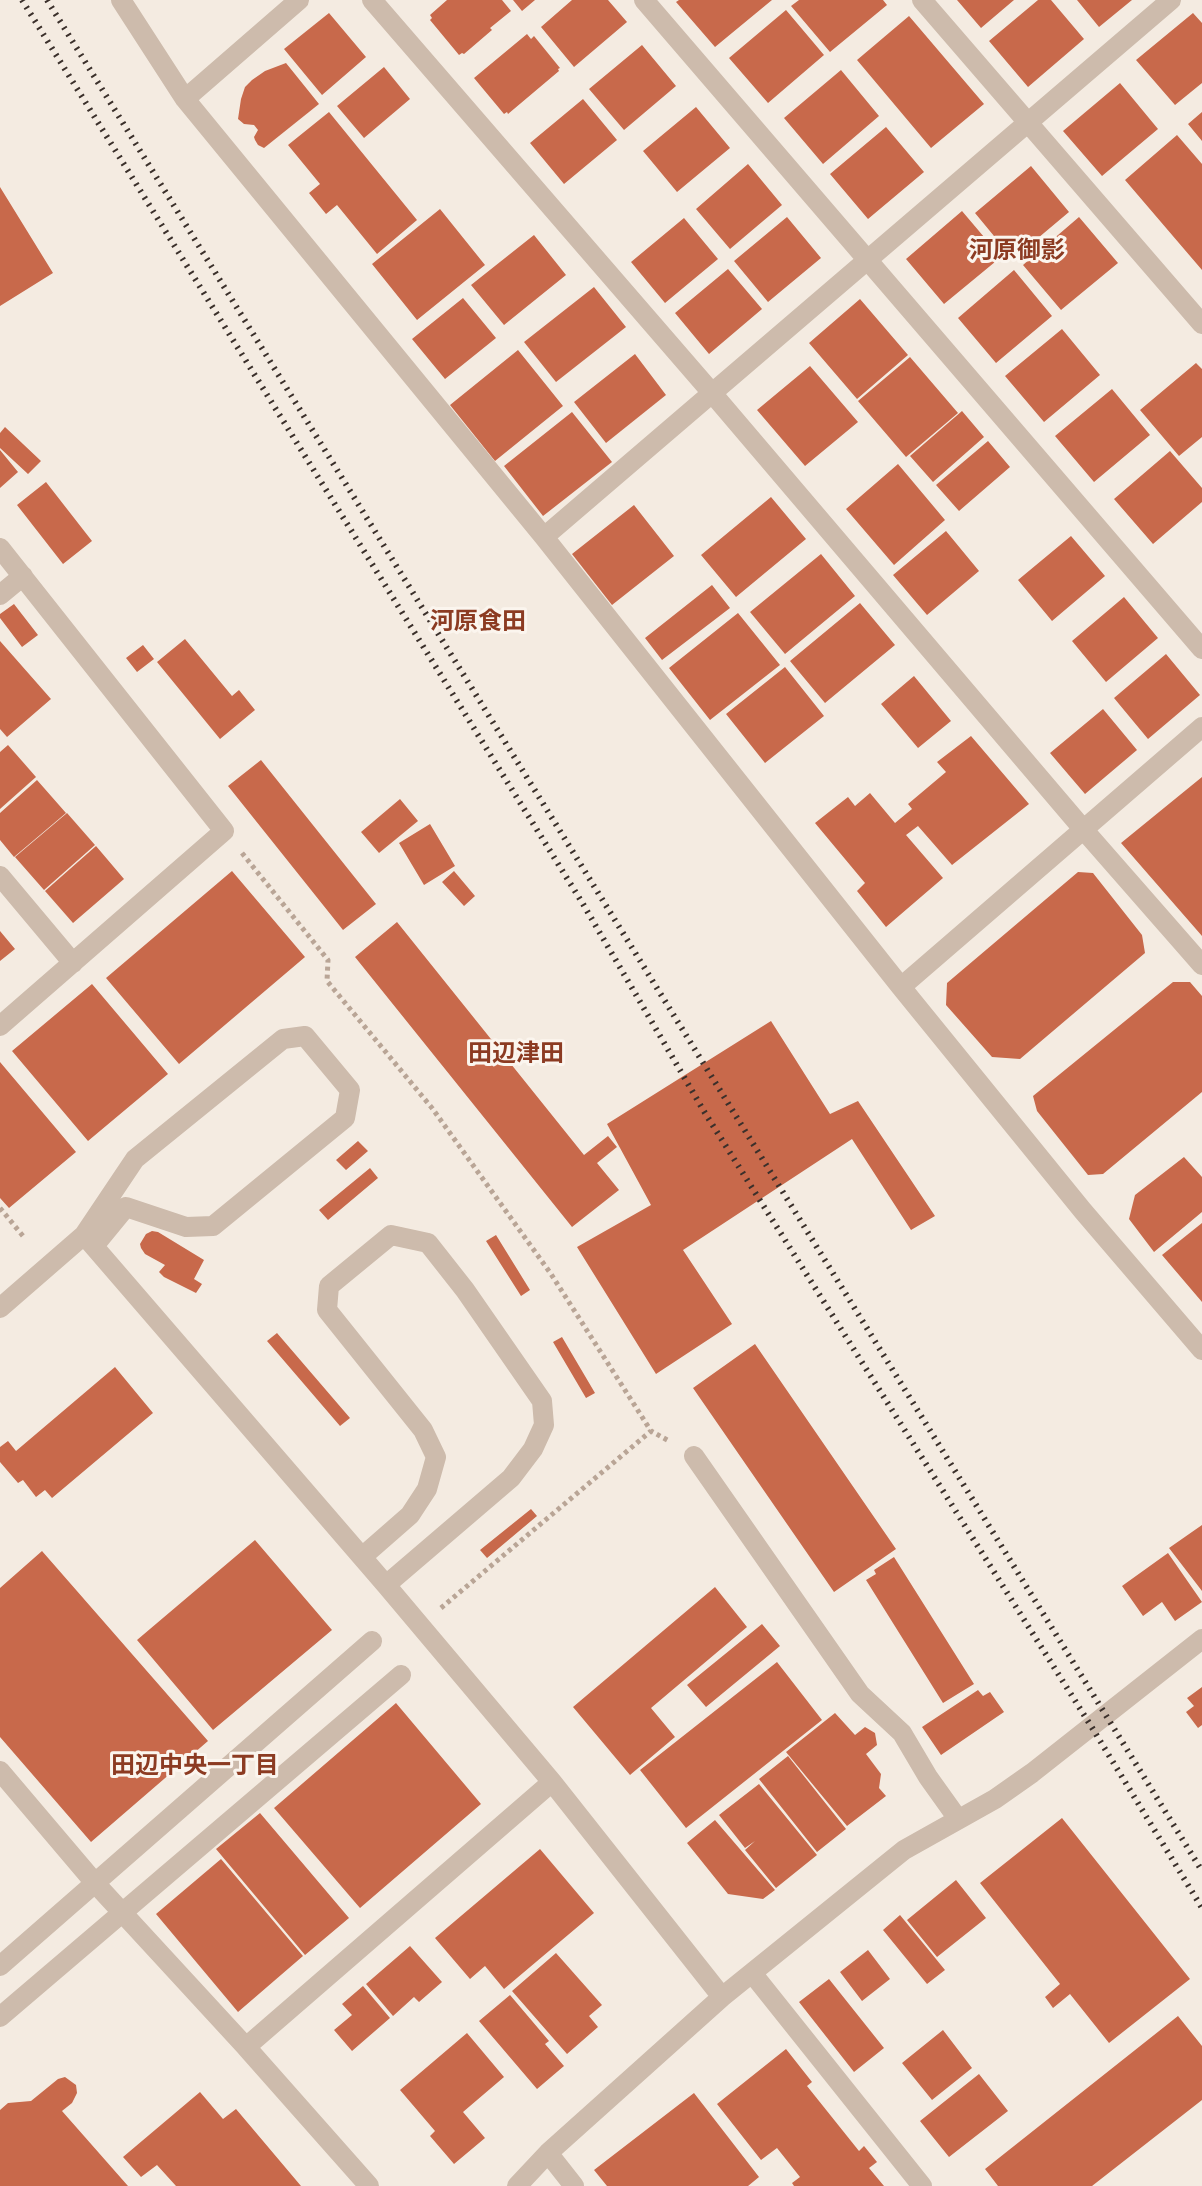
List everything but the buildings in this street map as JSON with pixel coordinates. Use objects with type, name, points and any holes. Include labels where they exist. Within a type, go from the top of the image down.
[{"type":"street","points":[[121,0],[185,99],[544,537],[1083,1211],[1202,1350]]},
{"type":"street","points":[[185,99],[299,0]]},
{"type":"street","points":[[372,0],[1202,965]]},
{"type":"street","points":[[644,0],[1202,649]]},
{"type":"street","points":[[922,0],[1202,324]]},
{"type":"street","points":[[544,537],[1171,0]]},
{"type":"street","points":[[0,548],[224,831],[0,1026]]},
{"type":"street","points":[[0,595],[23,576]]},
{"type":"street","points":[[901,987],[1202,727]]},
{"type":"street","points":[[0,876],[73,963]]},
{"type":"street","points":[[0,1308],[89,1241],[126,1207],[186,1227],[213,1226],[345,1118],[350,1090],[305,1036],[283,1039],[135,1159],[89,1241]]},
{"type":"street","points":[[362,1557],[410,1515],[427,1489],[436,1457],[423,1430],[327,1310],[329,1286],[391,1235],[428,1243],[465,1290],[542,1401],[544,1425],[533,1449],[511,1478],[386,1585]]},
{"type":"street","points":[[89,1241],[552,1782],[722,1997]]},
{"type":"street","points":[[694,1456],[860,1694],[902,1733],[958,1819]]},
{"type":"street","points":[[517,2186],[548,2153],[722,1997],[904,1850],[995,1799],[1032,1773],[1202,1639]]},
{"type":"street","points":[[0,1966],[372,1641]]},
{"type":"street","points":[[0,2017],[401,1675]]},
{"type":"street","points":[[0,1771],[95,1883],[369,2186]]},
{"type":"street","points":[[246,2047],[552,1782]]},
{"type":"street","points":[[752,1973],[922,2186]]},
{"type":"street","points":[[548,2153],[574,2186]]},
{"type":"path","points":[[224,831],[328,960],[327,981],[432,1108],[551,1274],[651,1431],[439,1609]]},
{"type":"path","points":[[0,1208],[23,1236]]},
{"type":"railway","points":[[22,0],[583,904],[705,1113],[1202,1908]]},
{"type":"railway","points":[[47,0],[1202,1871]]},
{"type":"district","name":"河原御影","points":[[1017,251]]},
{"type":"district","name":"河原食田","points":[[478,622]]},
{"type":"district","name":"田辺津田","points":[[516,1054]]},
{"type":"district","name":"田辺中央一丁目","points":[[195,1766]]}]
